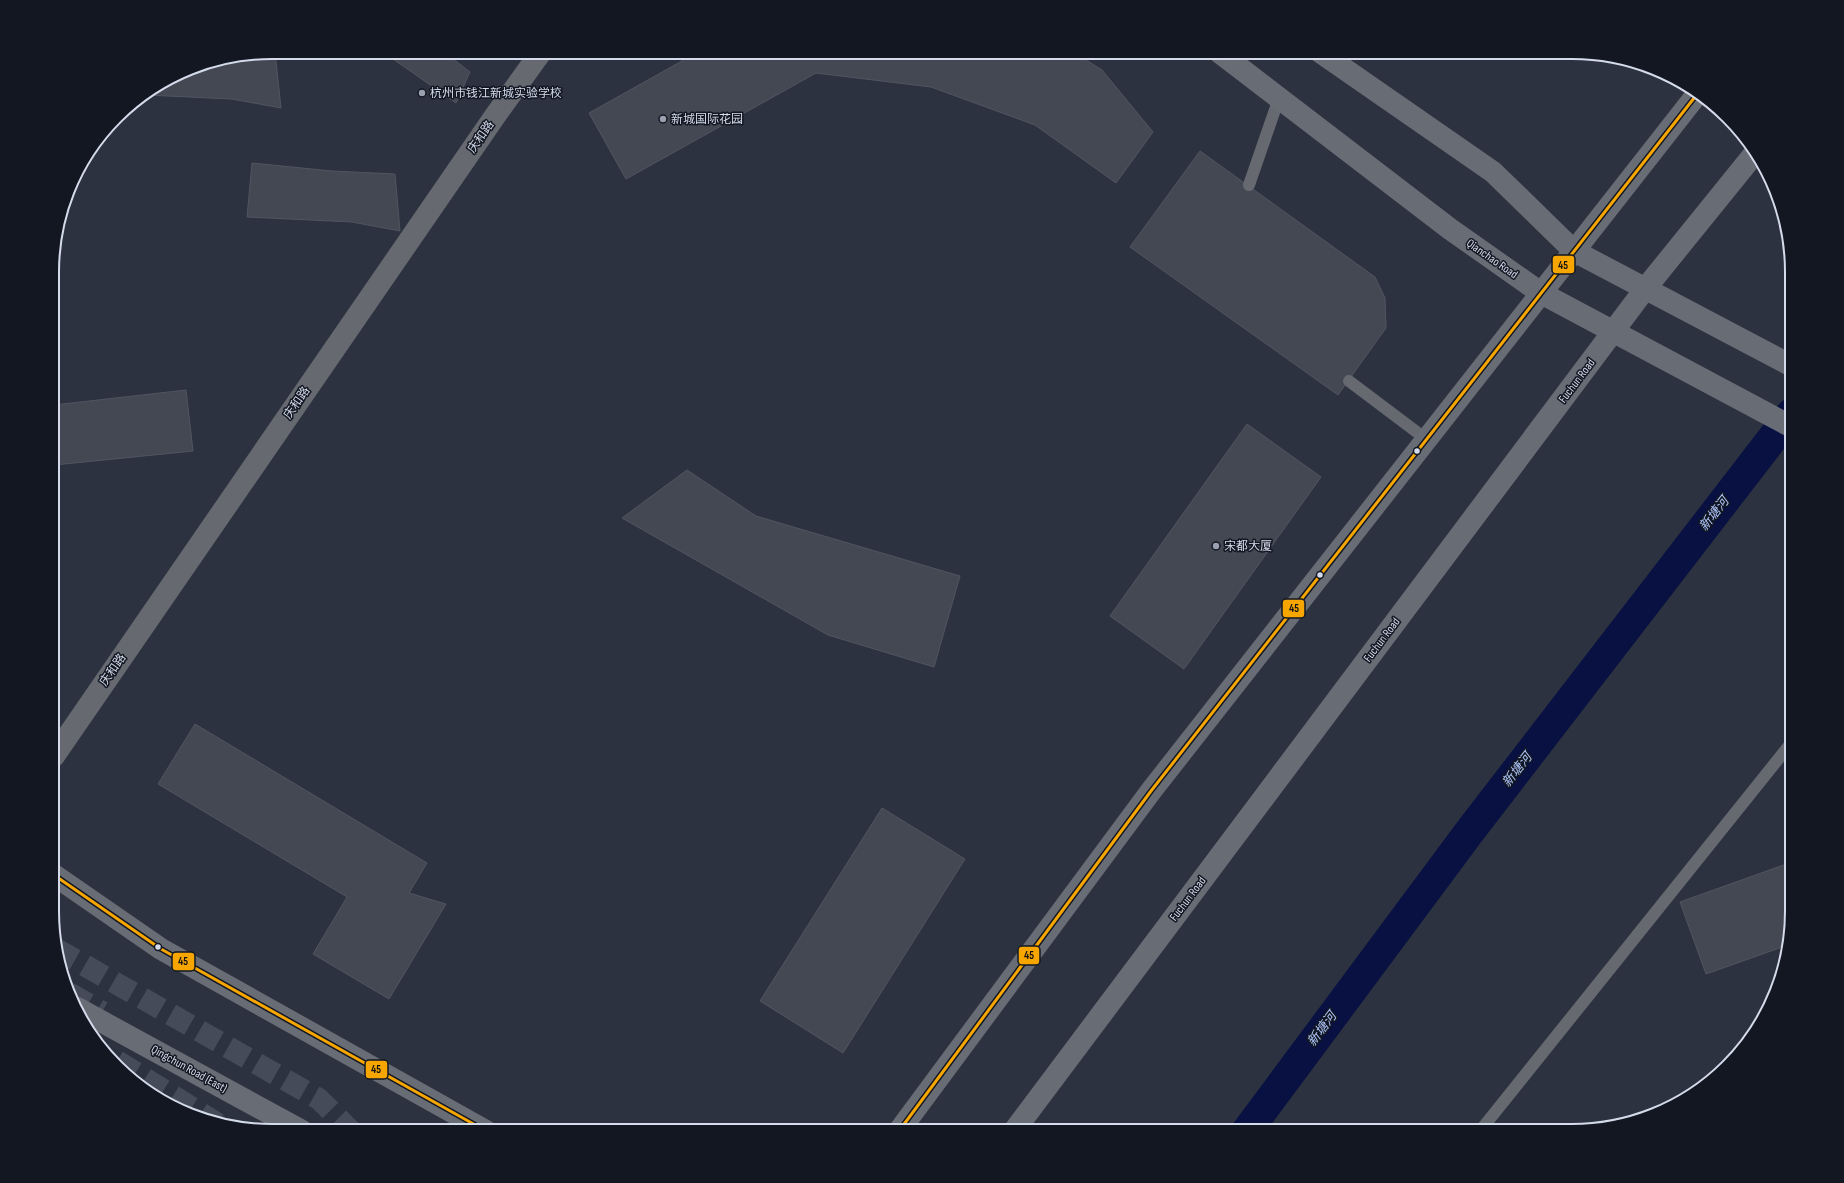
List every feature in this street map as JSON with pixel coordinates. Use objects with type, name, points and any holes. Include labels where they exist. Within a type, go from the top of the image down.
[{"type":"main road","name":"Qianchao Road","points":[[1228,59],[1450,229],[1541,293],[1785,423]]},
{"type":"main road","points":[[1330,59],[1493,172],[1574,251],[1785,362]]},
{"type":"main road","points":[[904,1124],[1151,791],[1694,98]]},
{"type":"main road","name":"Fuchun Road","points":[[1019,1124],[1613,332],[1751,158]]},
{"type":"main road","points":[[59,878],[161,949],[474,1124]]},
{"type":"main road","name":"Qingchun Road (East)","points":[[85,1012],[289,1124]]},
{"type":"street","name":"庆和路","points":[[59,749],[495,116],[537,59]]},
{"type":"lane","points":[[1249,185],[1279,98]]},
{"type":"lane","points":[[1349,381],[1426,439]]},
{"type":"lane","points":[[1486,1124],[1785,751]]},
{"type":"building","points":[[258,59],[276,59],[281,108],[232,99],[153,95],[190,75],[217,66]]},
{"type":"building","points":[[393,59],[453,59],[470,72],[456,103]]},
{"type":"building","name":"新城国际花园","points":[[685,59],[1084,59],[1102,70],[1153,132],[1116,183],[1035,125],[931,87],[816,73],[626,179],[589,113]]},
{"type":"building","points":[[1200,151],[1375,277],[1385,298],[1386,328],[1338,395],[1130,247]]},
{"type":"building","points":[[252,163],[332,171],[395,174],[400,231],[352,222],[247,217]]},
{"type":"building","points":[[186,390],[193,451],[59,464],[59,404]]},
{"type":"building","name":"宋都大厦","points":[[1247,424],[1321,477],[1184,669],[1110,616]]},
{"type":"building","points":[[687,470],[756,516],[960,576],[934,667],[828,635],[622,518]]},
{"type":"building","points":[[195,724],[427,863],[409,893],[446,904],[389,999],[313,954],[347,897],[158,784]]},
{"type":"building","points":[[882,808],[965,859],[843,1053],[760,1001]]},
{"type":"building","points":[[1785,864],[1785,925],[1782,947],[1706,974],[1680,902]]},
{"type":"waterway","name":"新塘河","points":[[1252,1124],[1470,831],[1785,422]]},
{"type":"tunnel","points":[[63,953],[319,1099],[344,1124]]},
{"type":"tunnel","points":[[77,998],[102,1012]]},
{"type":"tunnel","points":[[129,1068],[195,1110]]},
{"type":"transit line","name":"45","points":[[904,1124],[1151,791],[1694,98]]},
{"type":"transit line","name":"45","points":[[59,878],[161,949],[474,1124]]},
{"type":"place","name":"杭州市钱江新城实验学校","points":[[422,93]]},
{"type":"place","name":"新城国际花园","points":[[663,119]]},
{"type":"place","name":"宋都大厦","points":[[1216,546]]}]
